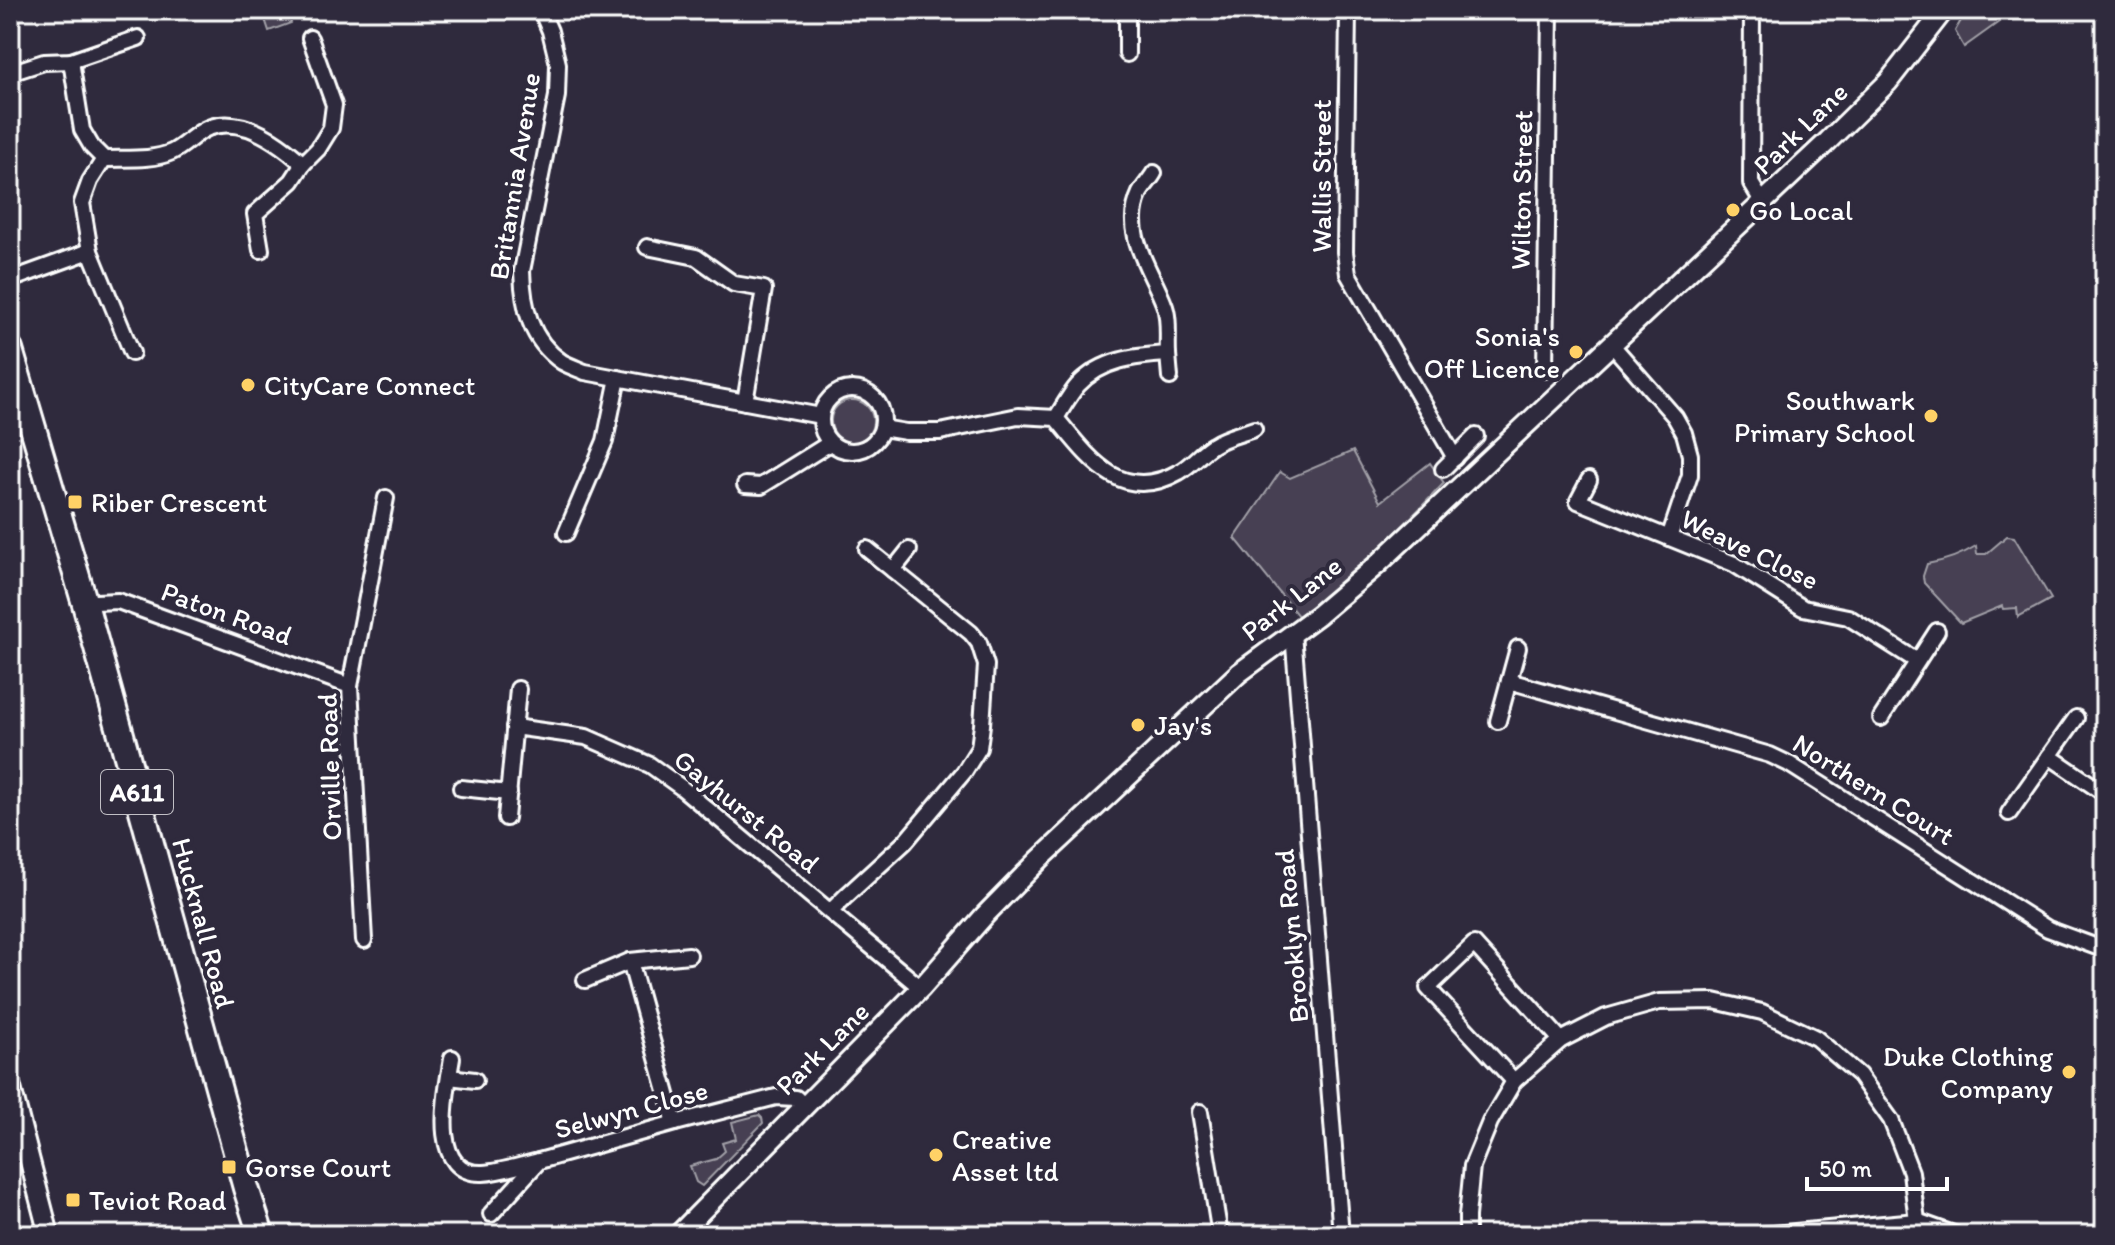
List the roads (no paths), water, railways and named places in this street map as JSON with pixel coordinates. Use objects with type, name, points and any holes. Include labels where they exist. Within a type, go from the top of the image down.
[{"type":"main road","name":"Hucknall Road","points":[[10,350],[85,604],[261,1235]]},
{"type":"street","name":"Britannia Avenue","points":[[541,10],[558,64],[557,96],[522,271],[522,299],[530,324],[544,346],[563,362],[585,372],[821,416]]},
{"type":"street","points":[[1127,10],[1127,54]]},
{"type":"street","name":"Wallis Street","points":[[1348,10],[1345,252],[1348,274],[1455,458]]},
{"type":"street","name":"Wilton Street","points":[[1545,370],[1550,10]]},
{"type":"street","points":[[1752,10],[1751,183],[1763,203]]},
{"type":"street","name":"Park Lane","points":[[678,1235],[921,988],[995,904],[1040,859],[1239,673],[1336,600],[1378,564],[1612,345],[1888,82],[1944,10]]},
{"type":"street","points":[[10,73],[44,62],[71,61],[138,38]]},
{"type":"street","points":[[261,250],[255,214],[292,181],[331,128],[334,105],[310,38]]},
{"type":"street","points":[[71,61],[82,130],[104,159],[156,157],[171,153],[207,128],[225,125],[248,129],[281,145],[303,164]]},
{"type":"street","points":[[104,159],[90,181],[82,203],[90,251],[132,353]]},
{"type":"street","points":[[1154,173],[1140,194],[1135,213],[1136,236],[1140,255],[1166,307],[1170,377]]},
{"type":"street","points":[[647,247],[696,257],[734,284],[764,289],[745,402]]},
{"type":"street","points":[[10,280],[90,251]]},
{"type":"street","points":[[1612,345],[1675,417],[1684,433],[1690,455],[1690,475],[1669,538]]},
{"type":"street","points":[[1056,418],[1078,385],[1102,367],[1130,357],[1168,354]]},
{"type":"street","points":[[566,533],[605,441],[618,378]]},
{"type":"street","points":[[858,390],[875,400],[881,408],[882,428],[873,444],[865,449],[846,451],[830,443],[824,435],[821,416],[824,406],[838,392],[858,390]]},
{"type":"street","points":[[882,428],[940,432],[1018,416],[1056,418],[1098,466],[1124,482],[1136,484],[1169,477],[1213,445],[1254,429]]},
{"type":"street","points":[[1443,469],[1476,436]]},
{"type":"street","points":[[745,485],[761,486],[830,443]]},
{"type":"street","name":"Weave Close","points":[[1589,480],[1578,501],[1734,564],[1803,608],[1848,617],[1917,661]]},
{"type":"street","name":"Orville Road","points":[[364,940],[350,686],[386,498]]},
{"type":"street","points":[[830,912],[905,842],[964,772],[979,748],[982,725],[986,665],[979,643],[971,633],[867,549]]},
{"type":"street","points":[[893,570],[909,550]]},
{"type":"street","name":"Paton Road","points":[[85,604],[118,601],[350,686]]},
{"type":"street","points":[[1881,718],[1937,631]]},
{"type":"street","name":"Brooklyn Road","points":[[1293,633],[1341,1235]]},
{"type":"street","points":[[1498,721],[1518,648]]},
{"type":"street","name":"Northern Court","points":[[1509,681],[1770,755],[1789,764],[2048,929],[2105,950]]},
{"type":"street","points":[[506,818],[518,689]]},
{"type":"street","points":[[2009,813],[2076,718]]},
{"type":"street","name":"Gayhurst Road","points":[[514,727],[586,737],[650,765],[682,788],[921,988]]},
{"type":"street","points":[[2049,756],[2105,794]]},
{"type":"street","points":[[461,788],[509,793]]},
{"type":"street","points":[[1514,1081],[1428,988],[1474,944],[1561,1040]]},
{"type":"street","points":[[585,980],[630,961],[689,955]]},
{"type":"street","points":[[630,961],[675,1123]]},
{"type":"street","points":[[1467,1235],[1472,1166],[1490,1122],[1514,1081],[1561,1040],[1606,1017],[1659,1002],[1714,1001],[1762,1012],[1816,1038],[1859,1075],[1891,1120],[1911,1172],[1917,1221]]},
{"type":"street","points":[[452,1058],[443,1124],[450,1154],[458,1164],[482,1173],[539,1161]]},
{"type":"street","points":[[449,1077],[475,1080]]},
{"type":"street","points":[[10,1084],[49,1235]]},
{"type":"street","name":"Selwyn Close","points":[[491,1214],[539,1161],[776,1097],[796,1098],[804,1106]]},
{"type":"street","points":[[1200,1112],[1220,1235]]},
{"type":"street","points":[[1762,1235],[1917,1221],[1956,1235]]},
{"type":"place","name":"Go Local","points":[[1733,210]]},
{"type":"place","name":"Sonia's Off Licence","points":[[1576,352]]},
{"type":"place","name":"CityCare Connect","points":[[248,385]]},
{"type":"place","name":"Southwark Primary School","points":[[1931,416]]},
{"type":"place","name":"Riber Crescent","points":[[75,502]]},
{"type":"place","name":"Jay's","points":[[1138,725]]},
{"type":"place","name":"Duke Clothing Company","points":[[2069,1072]]},
{"type":"place","name":"Creative Asset ltd","points":[[936,1155]]},
{"type":"place","name":"Gorse Court","points":[[229,1167]]},
{"type":"place","name":"Teviot Road","points":[[73,1200]]}]
